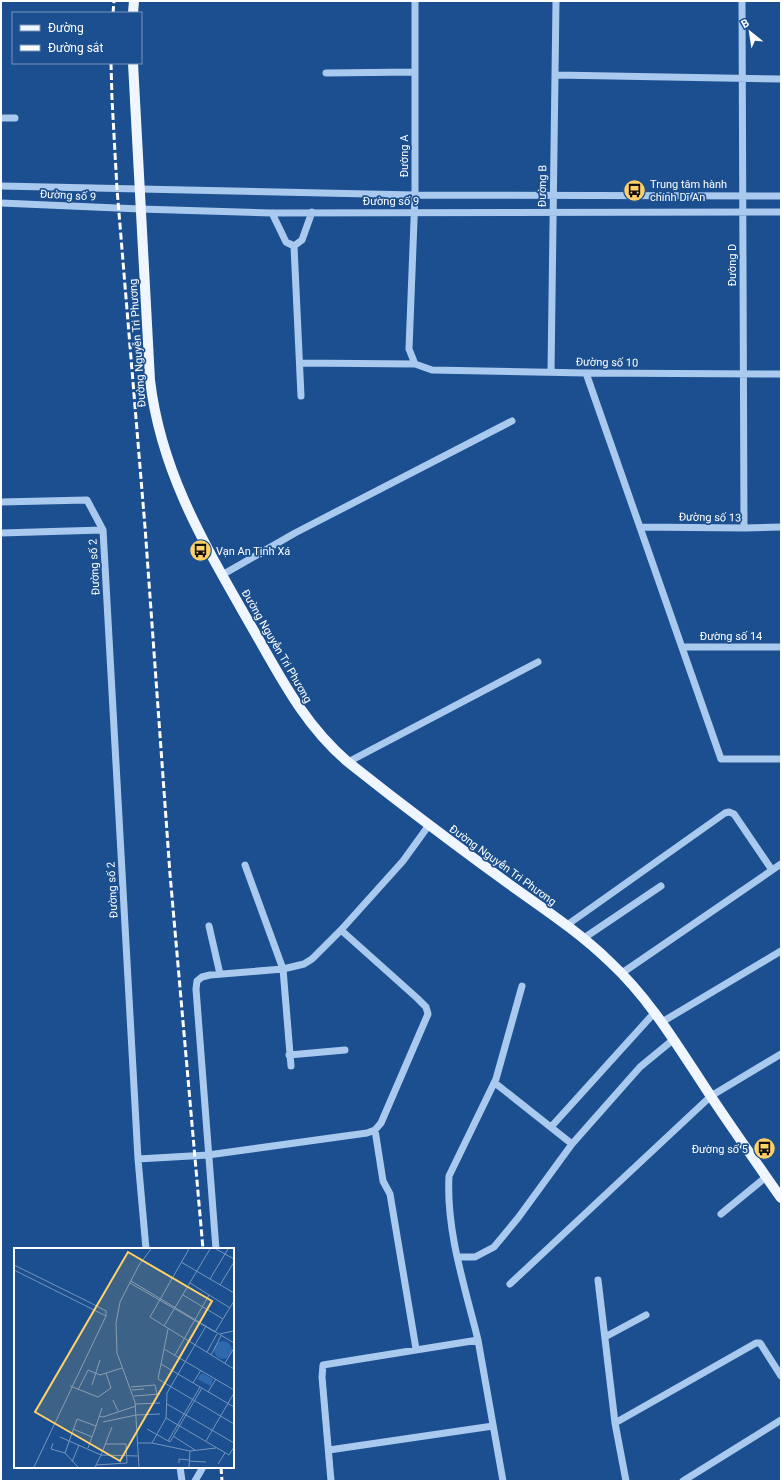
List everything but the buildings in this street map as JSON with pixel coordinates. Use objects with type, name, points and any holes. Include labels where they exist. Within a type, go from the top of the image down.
[{"type":"main road","points":[[133,12],[134,1]]},
{"type":"main road","name":"Đường Nguyễn Tri Phương","points":[[133,64],[150,380],[156,419],[165,454],[178,487],[203,540],[295,703],[318,732],[348,762],[429,825],[584,938],[622,973],[655,1012],[781,1198]]},
{"type":"street","name":"Đường A","points":[[415,1],[415,195],[409,349],[415,364]]},
{"type":"street","name":"Đường B","points":[[551,372],[556,1]]},
{"type":"street","name":"Đường D","points":[[742,1],[744,528]]},
{"type":"street","points":[[326,73],[415,72]]},
{"type":"street","points":[[556,75],[781,79]]},
{"type":"street","points":[[1,118],[15,118]]},
{"type":"street","name":"Đường số 9","points":[[1,186],[415,195],[781,196]]},
{"type":"street","name":"Đường số 9","points":[[1,203],[272,213],[781,212]]},
{"type":"street","points":[[294,246],[302,240],[312,212]]},
{"type":"street","points":[[272,213],[286,242],[294,246]]},
{"type":"street","points":[[294,246],[301,396]]},
{"type":"street","points":[[300,363],[415,364]]},
{"type":"street","name":"Đường số 10","points":[[415,364],[432,370],[586,373],[781,374]]},
{"type":"street","points":[[586,373],[721,759],[781,759]]},
{"type":"street","points":[[222,575],[295,533],[512,421]]},
{"type":"street","points":[[1,502],[87,500],[103,530],[1,534]]},
{"type":"street","name":"Đường số 13","points":[[640,527],[781,527]]},
{"type":"street","name":"Đường số 2","points":[[103,530],[138,1159],[146,1248]]},
{"type":"street","name":"Đường số 14","points":[[682,647],[781,647]]},
{"type":"street","points":[[348,762],[538,662]]},
{"type":"street","points":[[566,925],[725,813],[729,812],[734,814],[772,870]]},
{"type":"street","points":[[216,1248],[196,989],[197,981],[202,977],[210,975],[283,969],[304,964],[312,959],[341,930],[403,861],[429,825]]},
{"type":"street","points":[[622,973],[781,864]]},
{"type":"street","points":[[245,865],[283,969],[291,1066]]},
{"type":"street","points":[[584,938],[661,886]]},
{"type":"street","points":[[209,926],[220,974]]},
{"type":"street","points":[[138,1159],[208,1155],[367,1133],[375,1130],[381,1123],[428,1014],[426,1007],[417,998],[341,930]]},
{"type":"street","points":[[662,1022],[781,951]]},
{"type":"street","points":[[503,1481],[478,1340],[458,1257],[448,1191],[449,1176],[495,1083],[522,986]]},
{"type":"street","points":[[551,1127],[655,1012]]},
{"type":"street","points":[[458,1257],[475,1257],[494,1247],[518,1218],[572,1144],[640,1067],[674,1039]]},
{"type":"street","points":[[289,1055],[345,1050]]},
{"type":"street","points":[[510,1284],[711,1096],[781,1054]]},
{"type":"street","points":[[495,1083],[572,1144]]},
{"type":"street","points":[[375,1130],[383,1181],[390,1194],[416,1349]]},
{"type":"street","points":[[721,1214],[766,1177]]},
{"type":"street","points":[[598,1280],[615,1423],[626,1481]]},
{"type":"street","points":[[605,1337],[646,1315]]},
{"type":"street","points":[[332,1481],[322,1377],[323,1365],[478,1340]]},
{"type":"street","points":[[615,1423],[756,1343],[760,1343],[781,1376]]},
{"type":"street","points":[[683,1481],[781,1420]]},
{"type":"street","points":[[328,1450],[493,1426]]},
{"type":"street","points":[[180,1468],[182,1481]]},
{"type":"street","points":[[195,1481],[202,1468]]},
{"type":"railway","points":[[113,12],[114,1]]},
{"type":"railway","points":[[111,64],[117,189],[145,527],[170,874],[203,1248]]},
{"type":"railway","points":[[221,1468],[222,1481]]},
{"type":"place","name":"Trung tâm hành chính Dĩ An","points":[[635,190]]},
{"type":"place","name":"Vạn An Tịnh Xá","points":[[200,551]]},
{"type":"place","name":"Đường số 5","points":[[764,1149]]}]
